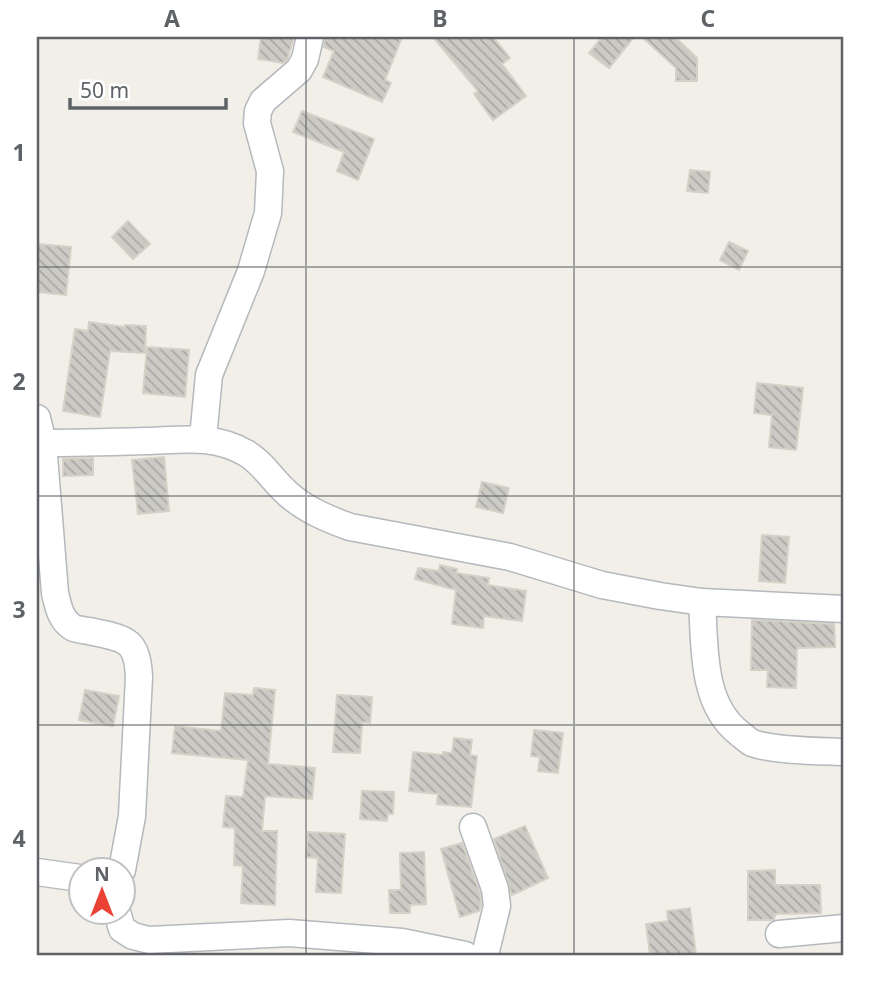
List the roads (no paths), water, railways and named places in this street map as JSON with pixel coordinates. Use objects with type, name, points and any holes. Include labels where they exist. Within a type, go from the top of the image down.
[{"type":"street","points":[[203,438],[209,375],[251,271],[268,213],[270,171],[257,123],[258,111],[264,101],[299,70],[305,59],[310,37]]},
{"type":"street","points":[[125,856],[132,816],[138,656],[131,645],[117,637],[73,628],[60,613],[53,579],[40,431],[203,438],[231,445],[255,459],[287,494],[331,520],[350,527],[510,557],[602,585],[702,602],[844,609]]},
{"type":"street","points":[[702,602],[706,670],[719,711],[731,727],[752,743],[844,752]]},
{"type":"street","points":[[473,827],[495,888],[497,906],[485,955]]},
{"type":"street","points":[[37,872],[66,876]]},
{"type":"street","points":[[120,926],[133,936],[149,940],[289,933],[402,943],[465,955]]},
{"type":"street","points":[[779,934],[844,928]]}]
